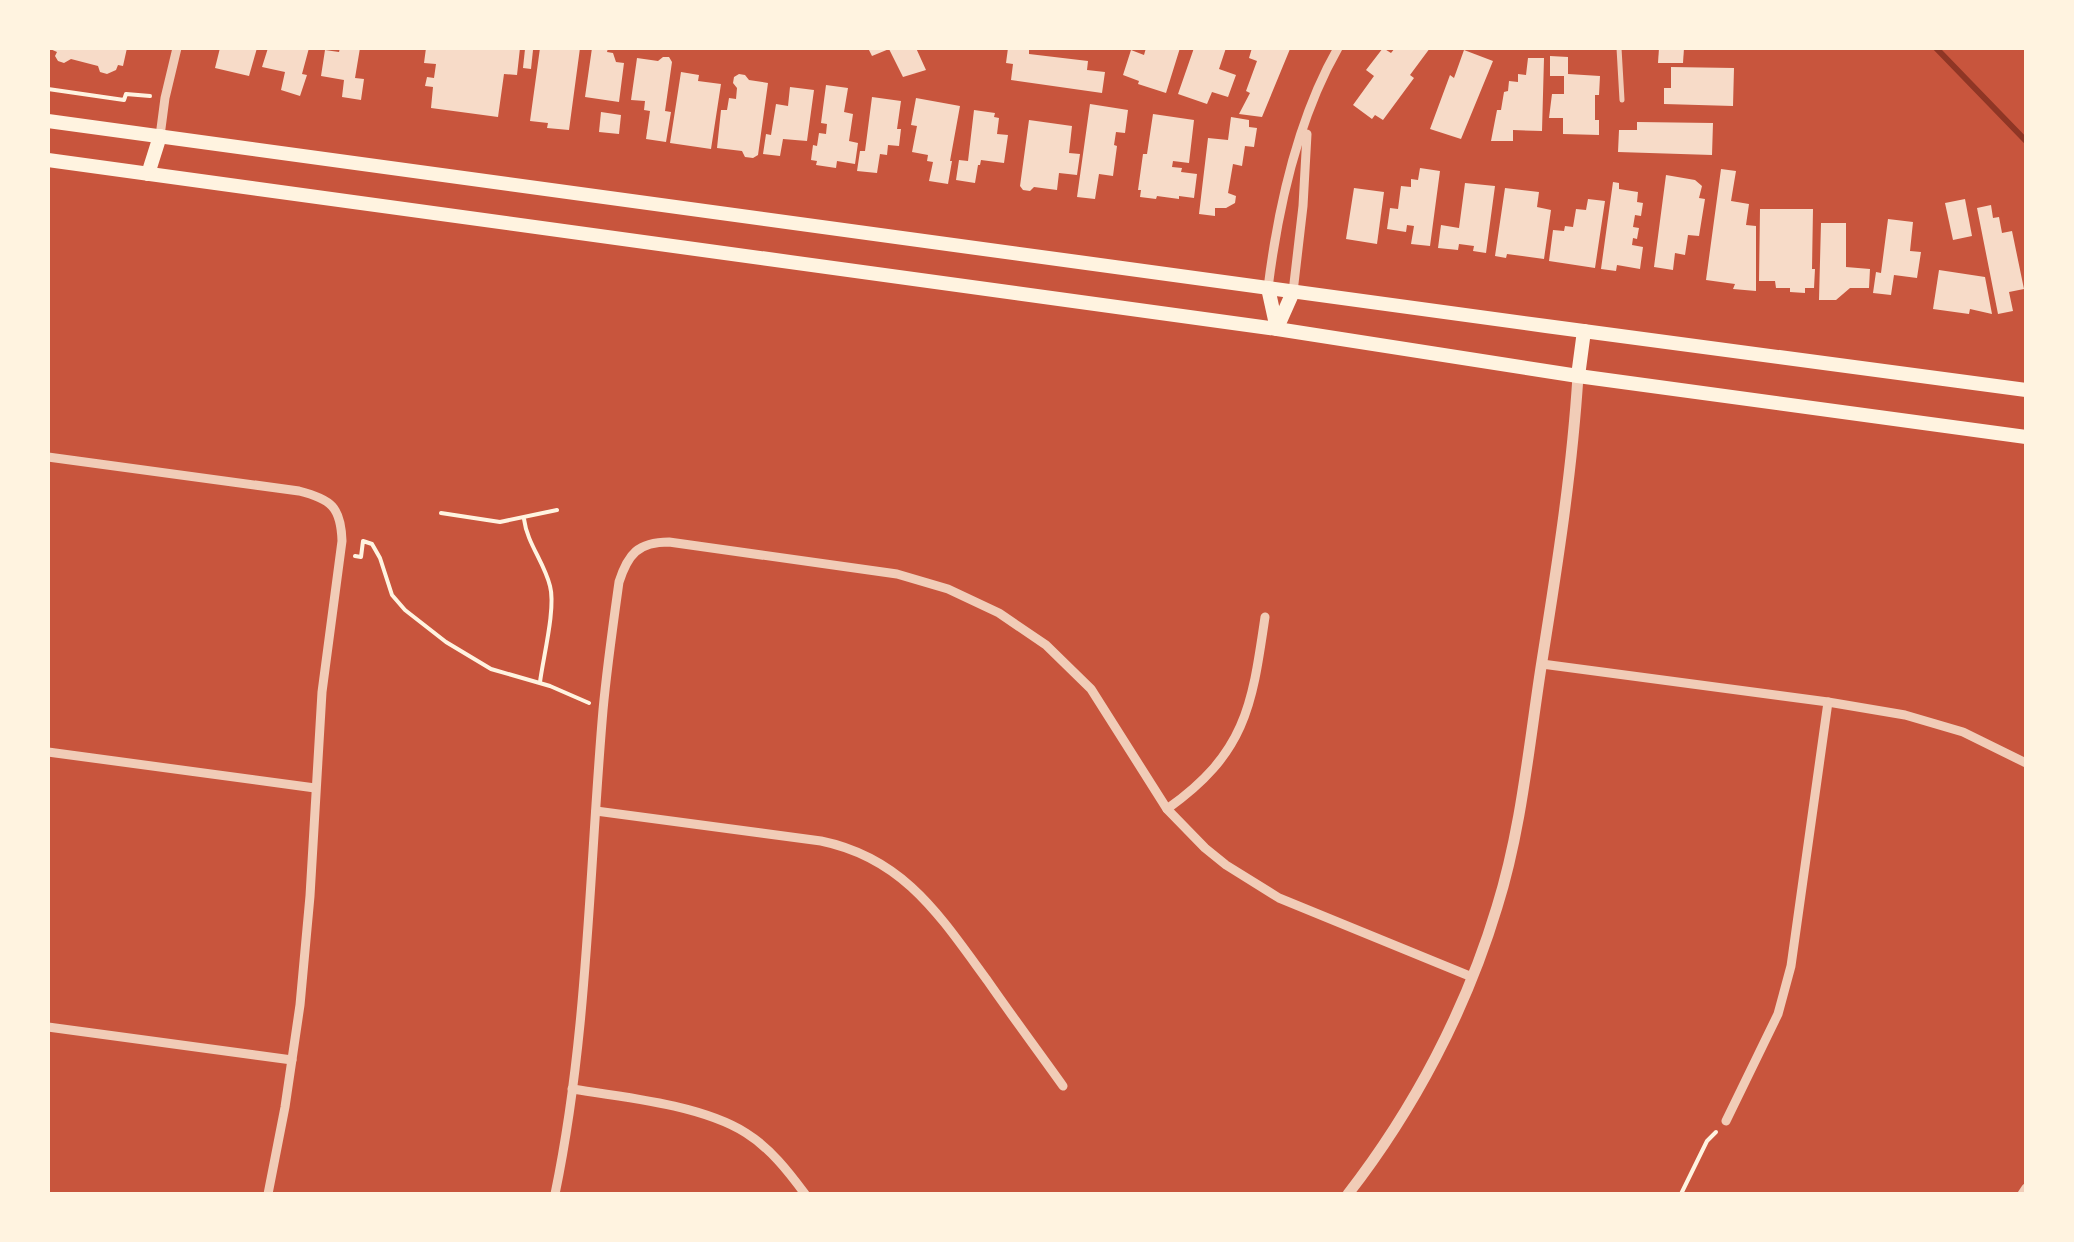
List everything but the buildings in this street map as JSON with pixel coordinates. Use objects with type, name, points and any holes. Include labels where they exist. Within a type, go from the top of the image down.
[{"type":"main road","points":[[48,121],[2026,390]]},
{"type":"main road","points":[[148,174],[160,136]]},
{"type":"main road","points":[[48,160],[2026,437]]},
{"type":"main road","points":[[1268,288],[1277,330]]},
{"type":"main road","points":[[1277,330],[1293,292]]},
{"type":"main road","points":[[1578,376],[1584,331]]},
{"type":"street","points":[[160,136],[177,48]]},
{"type":"street","points":[[1268,288],[1280,205],[1321,78],[1338,48]]},
{"type":"street","points":[[1293,292],[1308,116]]},
{"type":"street","points":[[1348,1194],[1384,1146],[1435,1058],[1498,905],[1524,789],[1564,518],[1578,376]]},
{"type":"street","points":[[48,458],[314,495],[338,513],[342,530],[322,692],[310,896],[292,1060],[268,1194]]},
{"type":"street","points":[[555,1194],[572,1089],[588,939],[603,710],[619,582],[631,555],[658,542],[896,574],[948,588],[974,600],[1046,646],[1090,689],[1167,808],[1216,856],[1266,890],[1316,914],[1472,976]]},
{"type":"street","points":[[1167,808],[1213,770],[1238,735],[1252,698],[1265,617]]},
{"type":"street","points":[[1542,664],[1870,708],[1963,732],[2026,763]]},
{"type":"street","points":[[1726,1122],[1778,1014],[1791,966],[1828,702]]},
{"type":"street","points":[[48,752],[315,788]]},
{"type":"street","points":[[596,811],[821,841],[874,859],[925,898],[1064,1086]]},
{"type":"street","points":[[48,1027],[292,1060]]},
{"type":"street","points":[[572,1089],[684,1109],[726,1122],[764,1147],[805,1194]]},
{"type":"street","points":[[2022,1194],[2026,1188]]},
{"type":"lane","points":[[1619,48],[1622,100]]},
{"type":"path","points":[[48,89],[124,100],[126,94],[165,98]]},
{"type":"path","points":[[441,513],[490,522],[558,510]]},
{"type":"path","points":[[524,518],[528,538],[552,595],[540,682]]},
{"type":"path","points":[[340,554],[361,557],[363,542],[372,544],[392,595],[405,610],[468,657],[505,674],[540,682],[603,710]]},
{"type":"path","points":[[1680,1194],[1707,1141],[1726,1122]]},
{"type":"waterway","points":[[1936,48],[2026,141]]}]
